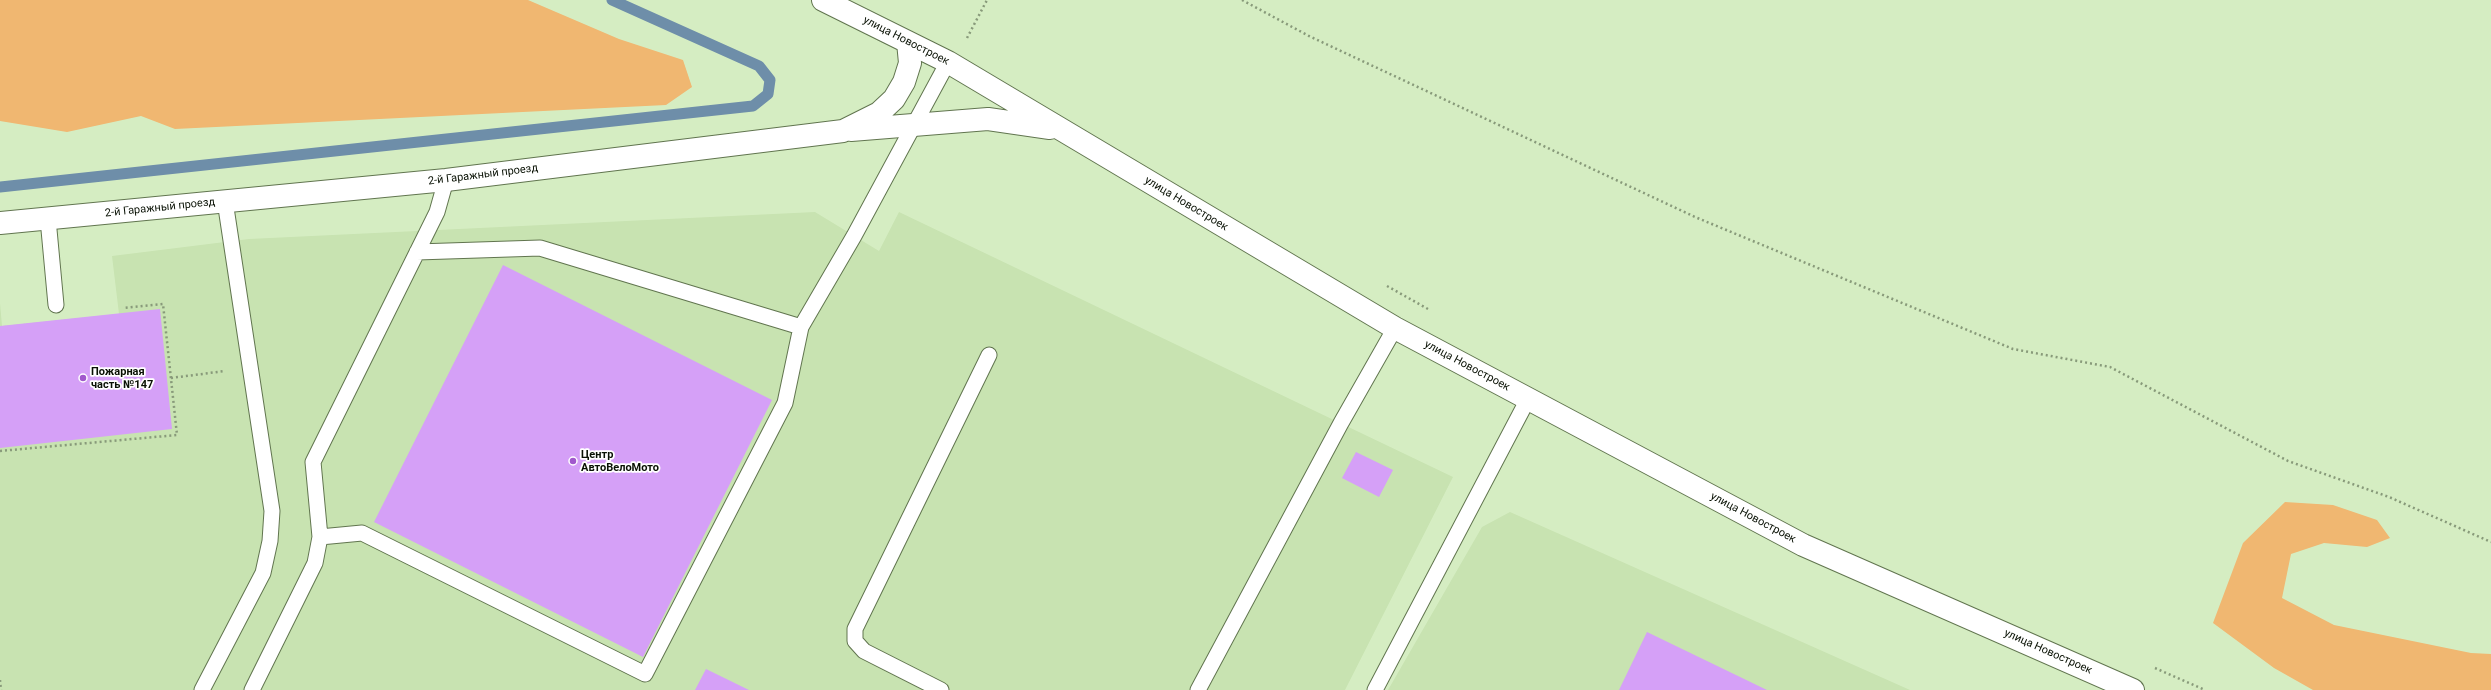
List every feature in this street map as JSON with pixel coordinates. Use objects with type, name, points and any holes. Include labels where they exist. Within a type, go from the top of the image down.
[{"type":"street","name":"улица Новостроек","points":[[823,0],[948,62],[1395,328],[1803,545],[2133,690]]},
{"type":"street","name":"2-й Гаражный проезд","points":[[0,223],[446,180],[843,131],[878,113],[894,99],[904,82],[910,63],[908,42]]},
{"type":"street","points":[[843,131],[913,126],[954,120],[988,119],[1061,129]]},
{"type":"lane","points":[[320,537],[362,533],[645,674],[785,403],[801,327],[948,62]]},
{"type":"lane","points":[[252,690],[316,563],[320,537],[313,462],[437,212],[446,180]]},
{"type":"lane","points":[[202,690],[263,573],[270,541],[272,511],[225,201]]},
{"type":"lane","points":[[48,219],[56,305]]},
{"type":"lane","points":[[417,252],[540,248],[801,327]]},
{"type":"lane","points":[[1198,690],[1341,423],[1395,328]]},
{"type":"lane","points":[[941,690],[864,650],[855,642],[856,629],[989,355]]},
{"type":"lane","points":[[1375,690],[1528,399]]},
{"type":"path","points":[[948,62],[965,42],[987,0]]},
{"type":"path","points":[[1242,0],[1309,36],[1695,217],[2013,349],[2110,367],[2288,461],[2389,497],[2491,542]]},
{"type":"path","points":[[1386,285],[1433,312]]},
{"type":"path","points":[[0,451],[177,435],[163,304],[123,308]]},
{"type":"path","points":[[171,378],[229,370]]},
{"type":"path","points":[[2148,665],[2205,690]]},
{"type":"path","points":[[0,680],[1,690]]},
{"type":"shaded area","points":[[0,0],[528,0],[619,39],[683,60],[692,87],[666,105],[175,129],[141,116],[67,132],[0,121]]},
{"type":"shaded area","points":[[815,212],[879,251],[899,212],[1453,477],[1345,690],[0,690],[0,303],[2,326],[119,314],[112,256],[249,239]]},
{"type":"shaded area","points":[[2285,502],[2333,505],[2377,520],[2390,538],[2367,547],[2324,543],[2291,554],[2282,598],[2334,625],[2471,653],[2491,654],[2491,690],[2313,690],[2274,668],[2213,623],[2243,543]]},
{"type":"shaded area","points":[[1510,512],[1910,690],[1388,690],[1482,527]]},
{"type":"building","name":"Центр АвтоВелоМото","points":[[503,265],[772,400],[643,657],[374,522]]},
{"type":"building","name":"Пожарная часть №147","points":[[160,309],[172,429],[0,448],[0,326]]},
{"type":"building","points":[[1356,452],[1393,470],[1379,497],[1342,478]]},
{"type":"building","points":[[1647,632],[1767,690],[1619,690]]},
{"type":"building","points":[[706,669],[749,690],[695,690]]},
{"type":"waterway","points":[[0,187],[753,106],[768,94],[770,80],[759,66],[612,0]]},
{"type":"place","name":"Пожарная часть №147","points":[[83,378]]},
{"type":"place","name":"Центр АвтоВелоМото","points":[[573,461]]}]
